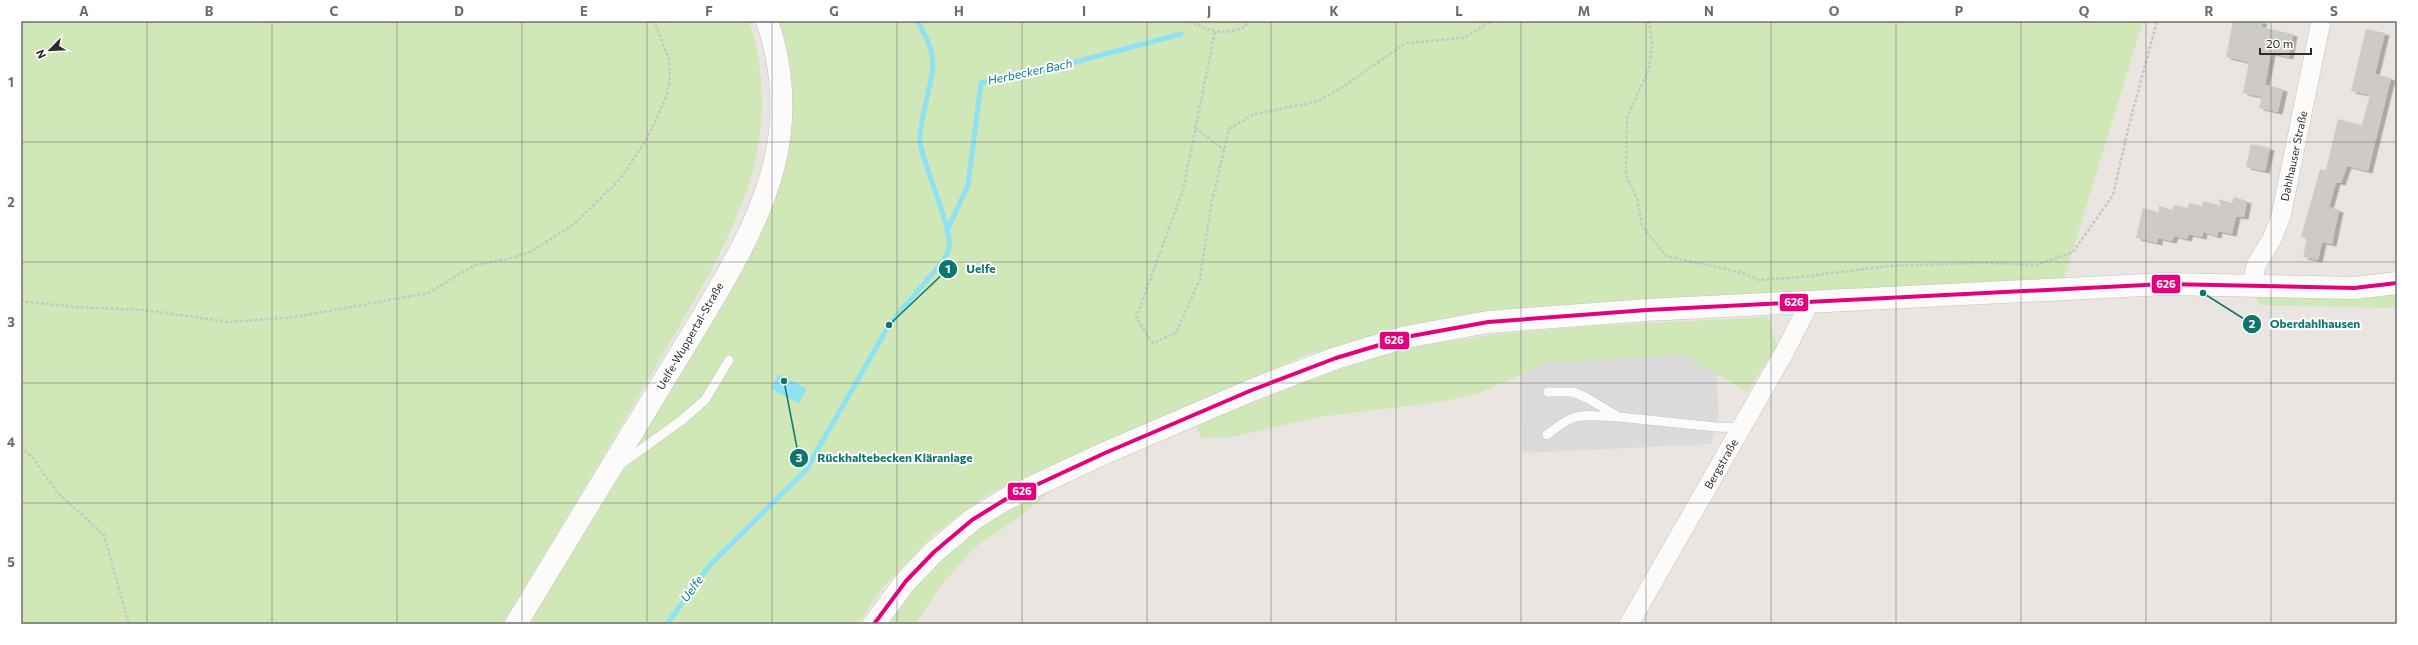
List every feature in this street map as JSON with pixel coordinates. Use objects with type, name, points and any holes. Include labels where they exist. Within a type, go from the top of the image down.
[{"type":"main road","name":"Uelfe-Wuppertal-Straße","points":[[516,624],[722,280],[749,230],[768,184],[778,142],[780,95],[779,71],[767,21]]},
{"type":"main road","points":[[874,624],[906,581],[934,552],[972,520],[1006,499],[1137,439],[1252,390],[1336,358],[1406,337],[1488,322],[1579,314],[2157,284],[2354,288],[2374,287],[2397,283]]},
{"type":"street","name":"Dahlhauser Straße","points":[[2252,285],[2256,265],[2272,239],[2281,216],[2322,21]]},
{"type":"street","name":"Bergstraße","points":[[1629,624],[1797,329],[1805,312],[1806,302]]},
{"type":"lane","points":[[607,474],[682,420],[705,400],[729,360]]},
{"type":"lane","points":[[1548,392],[1573,392],[1587,398],[1618,417]]},
{"type":"lane","points":[[1547,434],[1562,422],[1580,414],[1741,428]]},
{"type":"path","points":[[21,301],[74,307],[144,310],[229,322],[296,317],[428,293],[476,265],[508,259],[530,252],[573,225],[620,179],[648,137],[659,115],[670,81],[669,59],[654,21]]},
{"type":"path","points":[[1189,21],[1215,32],[1246,26],[1247,21]]},
{"type":"path","points":[[1215,32],[1183,190],[1136,318],[1153,344],[1176,333],[1200,279],[1211,205],[1230,129],[1252,115],[1319,101],[1342,88],[1406,43],[1463,38],[1493,21]]},
{"type":"path","points":[[1649,21],[1652,45],[1649,69],[1627,117],[1626,175],[1637,199],[1642,226],[1666,256],[1739,272],[1759,280],[1801,277],[1888,266],[1983,263],[2036,265],[2073,252],[2114,195],[2128,125],[2157,21]]},
{"type":"path","points":[[1196,128],[1224,150]]},
{"type":"path","points":[[21,448],[32,457],[57,492],[104,535],[129,624]]},
{"type":"shaded area","points":[[1715,341],[1719,418],[1711,444],[1523,453],[1521,355]]},
{"type":"green space","points":[[21,21],[749,21],[759,60],[762,102],[761,123],[755,165],[731,231],[696,298],[600,462],[502,624],[21,624]]},
{"type":"green space","points":[[767,21],[2143,21],[2064,279],[1524,309],[1459,315],[1308,354],[988,494],[935,533],[883,587],[858,624],[516,624],[693,332],[775,163]]},
{"type":"green space","points":[[2397,293],[2397,307],[2394,308],[2260,305],[2257,299],[2259,296],[2366,298]]},
{"type":"green space","points":[[1768,317],[1777,346],[1747,392],[1684,355],[1547,363],[1479,393],[1440,402],[1318,417],[1237,436],[1202,439],[1196,426],[1297,384],[1404,348],[1497,334],[1591,326]]},
{"type":"green space","points":[[1067,477],[1020,516],[974,548],[938,589],[916,624],[885,624],[897,608],[936,565],[966,539],[1014,505]]},
{"type":"water","points":[[778,374],[807,389],[799,403],[771,389]]},
{"type":"building","points":[[2233,21],[2263,21],[2261,27],[2293,34],[2289,57],[2271,53],[2265,85],[2283,89],[2278,112],[2259,108],[2262,97],[2243,93],[2249,62],[2226,57]]},
{"type":"building","points":[[2366,29],[2385,33],[2375,74],[2391,78],[2368,171],[2347,166],[2341,183],[2336,182],[2329,207],[2339,210],[2332,244],[2322,242],[2318,260],[2303,257],[2307,238],[2301,237],[2320,169],[2326,170],[2338,119],[2362,125],[2370,95],[2351,91]]},
{"type":"building","points":[[2251,144],[2270,148],[2265,171],[2246,167]]},
{"type":"building","points":[[2234,197],[2247,201],[2244,217],[2236,216],[2232,234],[2218,231],[2217,236],[2203,232],[2202,237],[2189,234],[2187,239],[2174,236],[2172,241],[2158,238],[2158,243],[2136,238],[2143,208],[2159,212],[2159,206],[2172,210],[2174,205],[2188,208],[2189,203],[2202,206],[2204,201],[2221,206],[2218,199],[2232,203]]},
{"type":"waterway","name":"Uelfe","points":[[667,624],[709,566],[806,470],[889,325],[944,260],[949,250],[949,240],[943,213],[920,143],[920,133],[933,67],[930,47],[917,21]]},
{"type":"waterway","name":"Herbecker Bach","points":[[947,231],[968,185],[981,83],[1045,70],[1181,34]]},
{"type":"transit line","name":"626","points":[[874,624],[906,581],[934,552],[972,520],[1006,499],[1105,453],[1252,390],[1336,358],[1406,337],[1488,322],[1647,310],[2165,284],[2354,288],[2397,283]]},
{"type":"place","name":"Oberdahlhausen","points":[[2203,293]]},
{"type":"place","name":"Uelfe","points":[[889,325]]},
{"type":"place","name":"Rückhaltebecken Kläranlage","points":[[784,381]]}]
